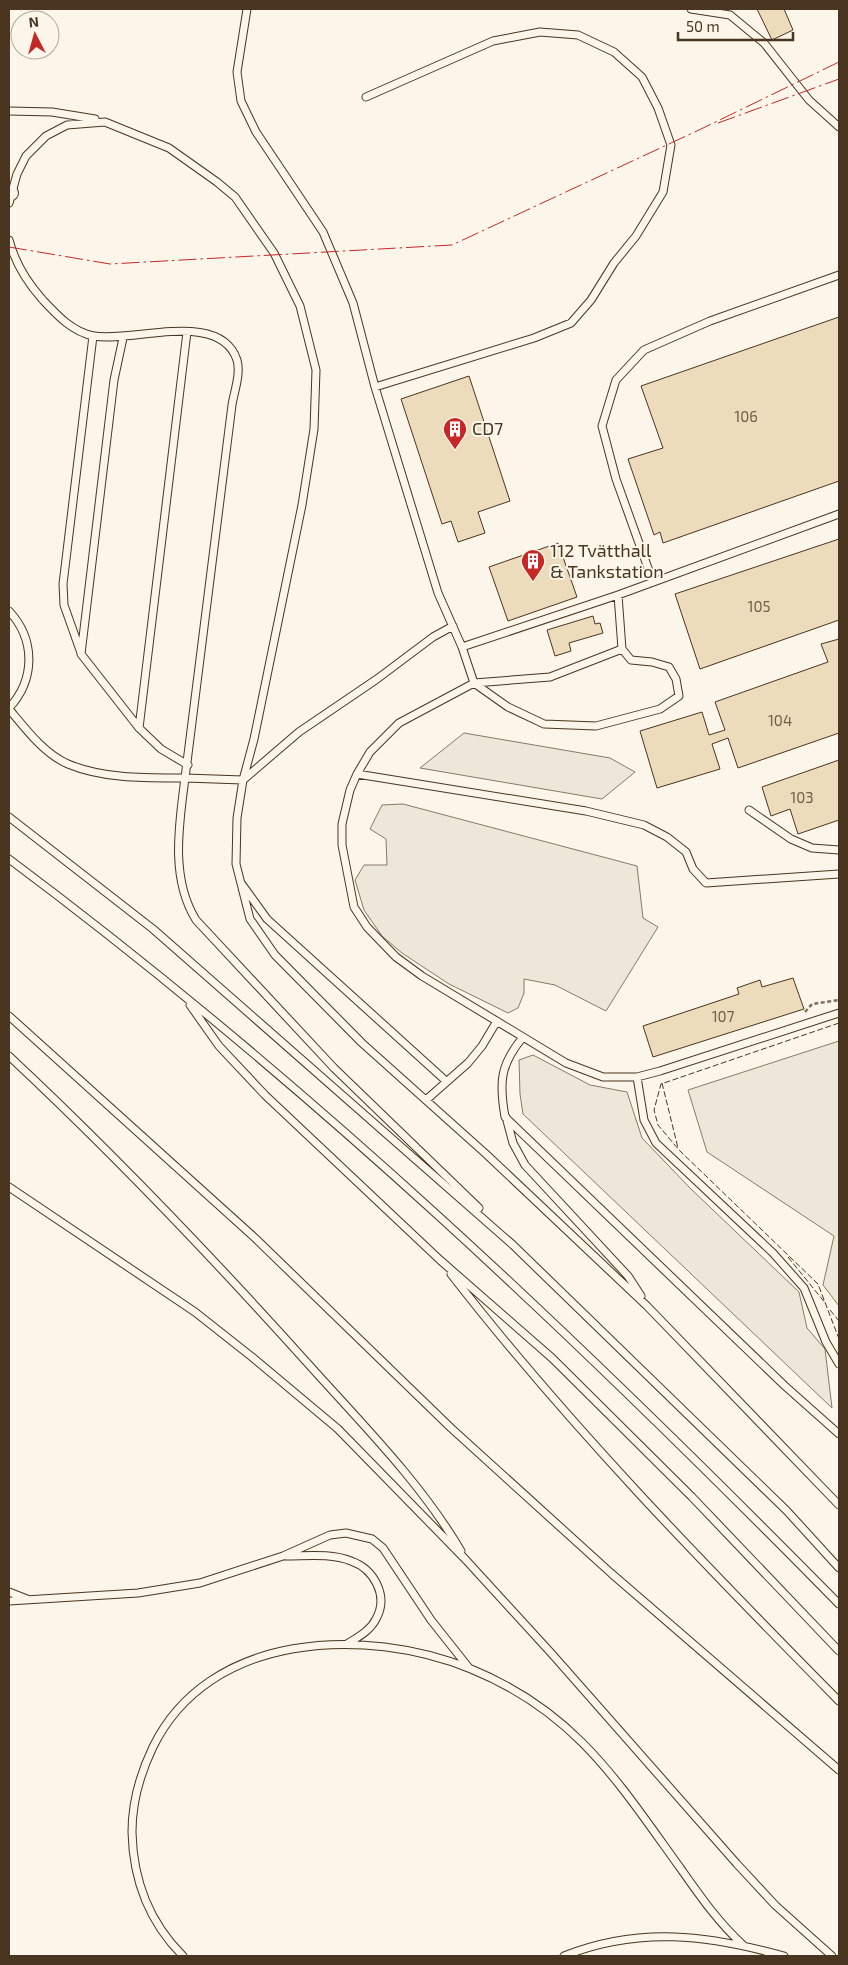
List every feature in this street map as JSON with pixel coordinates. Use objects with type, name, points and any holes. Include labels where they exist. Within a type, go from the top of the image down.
[{"type":"lane","points":[[246,9],[237,72],[241,102],[256,132],[323,232],[353,303],[375,387],[438,593],[462,647],[474,683],[508,707],[544,724],[596,726],[660,709],[679,696],[676,679],[670,667],[652,662],[631,660],[622,649],[618,595]]},
{"type":"lane","points":[[691,9],[730,16],[764,44],[809,100],[839,127]]},
{"type":"lane","points":[[366,97],[493,41],[540,32],[578,34],[614,52],[642,77],[658,108],[671,145],[663,192],[636,236],[614,263],[591,300],[571,323],[534,338],[375,387]]},
{"type":"lane","points":[[9,110],[75,114],[105,122],[169,148],[235,197],[274,253],[300,306],[316,370],[314,430],[302,505],[254,739],[243,780],[237,818],[236,864],[238,879],[250,919],[275,955],[362,1043],[426,1100],[647,1306],[839,1505]]},
{"type":"lane","points":[[9,197],[26,156],[46,136],[67,125],[105,122]]},
{"type":"lane","points":[[9,240],[20,271],[31,287],[65,322],[93,336],[123,338],[151,333],[186,332],[208,334],[221,339],[232,349],[238,371],[232,405],[188,765],[179,821],[179,860],[186,901],[196,920],[334,1068],[448,1176],[513,1245],[786,1511],[839,1568]]},
{"type":"lane","points":[[653,582],[616,479],[602,426],[616,380],[644,350],[710,321],[839,274]]},
{"type":"lane","points":[[139,728],[186,332]]},
{"type":"lane","points":[[93,336],[62,584],[66,612],[81,654],[139,728],[161,750],[188,765]]},
{"type":"lane","points":[[81,654],[114,380],[123,338]]},
{"type":"lane","points":[[462,647],[618,595],[839,514]]},
{"type":"lane","points":[[9,611],[22,628],[28,645],[30,663],[20,696],[9,709],[49,751],[66,764],[96,772],[122,776],[243,780],[299,732],[377,679],[433,637],[453,626]]},
{"type":"lane","points":[[622,649],[550,677],[474,683],[399,723],[376,745],[357,774],[350,790],[342,824],[342,845],[354,907],[367,927],[396,957],[422,976],[523,1037],[588,1073],[603,1077],[638,1077],[839,1013]]},
{"type":"lane","points":[[357,774],[586,811],[644,825],[667,837],[686,852],[693,870],[706,883],[839,874]]},
{"type":"lane","points":[[749,810],[791,839],[812,848],[839,850]]},
{"type":"lane","points":[[9,817],[160,935],[513,1245]]},
{"type":"lane","points":[[9,859],[184,997],[382,1162],[503,1272],[626,1389],[839,1604]]},
{"type":"lane","points":[[238,879],[268,919],[446,1082]]},
{"type":"lane","points":[[184,997],[219,1046],[266,1095],[440,1260],[552,1358],[692,1497],[839,1651]]},
{"type":"lane","points":[[9,1016],[256,1238],[458,1435],[620,1580],[839,1770]]},
{"type":"lane","points":[[426,1100],[468,1063],[482,1046],[497,1021]]},
{"type":"lane","points":[[523,1037],[510,1052],[504,1066],[501,1082],[505,1117],[513,1143],[525,1165],[628,1276],[647,1306]]},
{"type":"lane","points":[[9,1056],[127,1169],[254,1303],[389,1453],[444,1523],[466,1560]]},
{"type":"lane","points":[[638,1077],[644,1120],[656,1143],[773,1253],[804,1288],[826,1342],[839,1364]]},
{"type":"lane","points":[[505,1117],[556,1163],[785,1386],[839,1434]]},
{"type":"lane","points":[[9,1187],[195,1312],[274,1374],[338,1429],[466,1560],[775,1905],[832,1956]]},
{"type":"lane","points":[[440,1260],[504,1342],[577,1426],[709,1570],[839,1701]]},
{"type":"lane","points":[[9,1601],[138,1593],[200,1583],[283,1556],[330,1535],[346,1533],[372,1539],[383,1548],[392,1559],[426,1614],[470,1668]]},
{"type":"lane","points":[[283,1556],[326,1556],[349,1560],[362,1565],[371,1573],[380,1596],[380,1609],[376,1620],[366,1632],[347,1644]]},
{"type":"lane","points":[[9,1592],[29,1600]]},
{"type":"lane","points":[[182,1956],[170,1943],[150,1912],[135,1867],[132,1825],[134,1803],[138,1782],[158,1737],[172,1716],[187,1699],[226,1670],[270,1653],[315,1646],[347,1644],[415,1653],[470,1668],[529,1699],[554,1716],[598,1757],[625,1789],[717,1919],[743,1945]]},
{"type":"lane","points":[[564,1956],[606,1942],[636,1937],[691,1937],[743,1945],[784,1956]]},
{"type":"path","points":[[805,1012],[812,1004],[839,1000]]},
{"type":"shaded area","points":[[464,733],[610,758],[635,772],[602,799],[420,768]]},
{"type":"shaded area","points":[[403,804],[637,866],[643,918],[658,927],[606,1011],[555,985],[524,979],[524,993],[518,1008],[508,1013],[449,984],[402,953],[382,936],[364,910],[355,880],[364,865],[387,865],[386,839],[370,829],[382,805]]},
{"type":"shaded area","points":[[839,1041],[839,1306],[823,1285],[834,1236],[707,1152],[688,1090]]},
{"type":"shaded area","points":[[533,1055],[590,1085],[627,1092],[642,1138],[691,1189],[799,1292],[807,1328],[825,1349],[832,1408],[523,1114],[520,1094],[519,1060]]},
{"type":"building","points":[[757,9],[784,9],[793,30],[772,40]]},
{"type":"building","points":[[839,317],[839,481],[663,543],[660,532],[654,535],[628,459],[663,448],[641,386]]},
{"type":"building","name":"CD7","points":[[469,376],[510,501],[478,512],[485,533],[458,542],[451,521],[442,524],[401,399]]},
{"type":"building","points":[[839,539],[839,620],[700,669],[675,594]]},
{"type":"building","name":"112 Tvätthall & Tankstation","points":[[558,543],[577,597],[508,621],[489,567]]},
{"type":"building","points":[[593,616],[595,624],[600,623],[603,633],[569,643],[571,651],[555,656],[547,630]]},
{"type":"building","points":[[839,639],[839,733],[738,768],[728,738],[712,744],[720,769],[657,788],[640,731],[702,712],[709,735],[725,730],[715,702],[828,662],[821,644]]},
{"type":"building","points":[[839,760],[839,820],[798,834],[790,809],[771,816],[762,787]]},
{"type":"building","points":[[793,978],[804,1009],[653,1057],[643,1026],[739,994],[737,988],[760,980],[762,987]]},
{"type":"fence","points":[[839,1023],[661,1084],[654,1110],[658,1125],[679,1150],[818,1284],[839,1339]]},
{"type":"fence","points":[[662,1083],[678,1148]]},
{"type":"fence","points":[[788,1257],[826,1304]]},
{"type":"fence","points":[[830,1310],[839,1321]]},
{"type":"power","points":[[9,247],[110,264],[452,245],[699,130],[839,62]]},
{"type":"power","points":[[718,123],[839,79]]},
{"type":"place","name":"CD7","points":[[455,450]]},
{"type":"place","name":"112 Tvätthall & Tankstation","points":[[533,582]]}]
